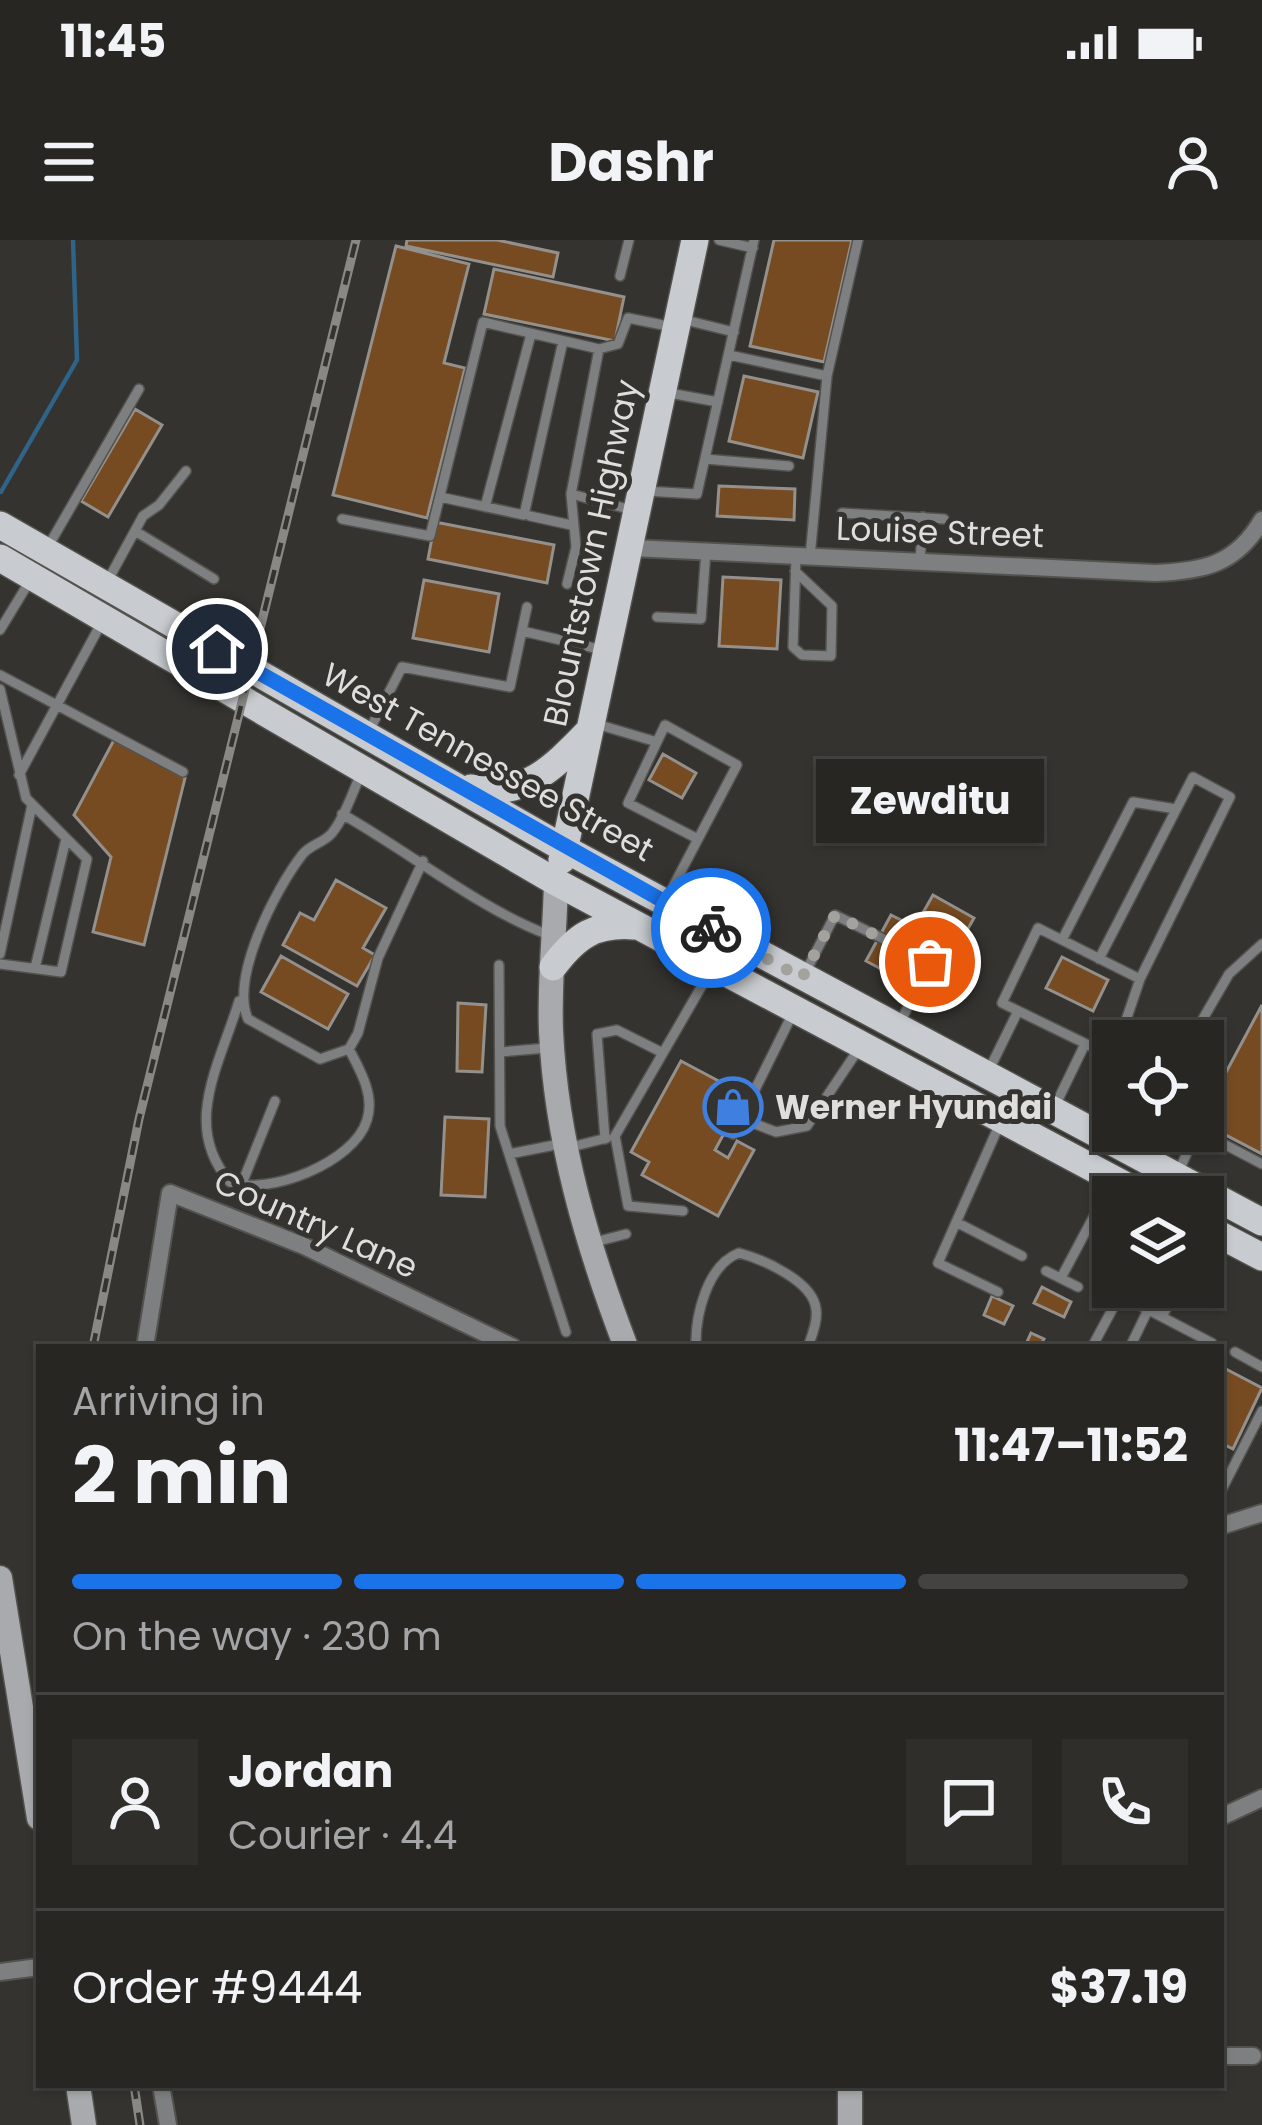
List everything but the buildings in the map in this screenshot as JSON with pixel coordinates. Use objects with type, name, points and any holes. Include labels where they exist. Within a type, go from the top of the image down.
[{"type":"main road","name":"Blountstown Highway","points":[[556,882],[697,241]]},
{"type":"main road","name":"West Tennessee Street","points":[[0,525],[565,848],[1092,1130]]},
{"type":"main road","points":[[0,558],[45,551]]},
{"type":"main road","name":"West Tennessee Street","points":[[0,558],[556,882],[1108,1176]]},
{"type":"main road","points":[[32,577],[79,570]]},
{"type":"main road","points":[[455,785],[493,792],[526,785],[550,770],[590,727]]},
{"type":"main road","points":[[556,882],[553,1047],[565,1146],[590,1244],[625,1344]]},
{"type":"main road","points":[[553,967],[573,940],[587,932],[605,925],[639,926]]},
{"type":"main road","name":"West Tennessee Street","points":[[1138,1152],[1174,1176]]},
{"type":"main road","name":"West Tennessee Street","points":[[1224,1202],[1262,1221]]},
{"type":"main road","points":[[1224,1240],[1262,1257]]},
{"type":"main road","points":[[0,1578],[36,1800]]},
{"type":"main road","points":[[78,2088],[84,2125]]},
{"type":"main road","points":[[850,2088],[850,2125]]},
{"type":"street","name":"Louise Street","points":[[632,548],[706,550],[800,562],[920,561],[1155,573],[1214,567],[1240,551],[1262,520]]},
{"type":"street","name":"Country Lane","points":[[145,1344],[170,1193],[304,1246],[507,1344]]},
{"type":"street","points":[[1224,1525],[1262,1513]]},
{"type":"street","points":[[1224,1815],[1262,1798]]},
{"type":"street","points":[[0,1972],[36,1967]]},
{"type":"street","points":[[1224,2056],[1253,2056]]},
{"type":"street","points":[[162,2088],[168,2125]]},
{"type":"lane","points":[[620,276],[629,240]]},
{"type":"lane","points":[[800,562],[832,606],[831,656],[802,655],[793,646],[800,562],[827,376],[858,240]]},
{"type":"lane","points":[[571,494],[641,501],[697,494],[753,244],[697,241]]},
{"type":"lane","points":[[342,519],[430,536],[483,322],[599,350],[618,344],[628,318],[734,332]]},
{"type":"lane","points":[[485,507],[531,334]]},
{"type":"lane","points":[[527,516],[563,341]]},
{"type":"lane","points":[[566,584],[576,547],[571,494],[599,350]]},
{"type":"lane","points":[[728,355],[827,376]]},
{"type":"lane","points":[[45,551],[139,389]]},
{"type":"lane","points":[[664,392],[718,402]]},
{"type":"lane","points":[[705,459],[790,466]]},
{"type":"lane","points":[[105,585],[135,531],[186,471]]},
{"type":"lane","points":[[440,497],[571,525]]},
{"type":"lane","points":[[842,512],[944,519]]},
{"type":"lane","points":[[920,561],[923,517]]},
{"type":"lane","points":[[135,531],[214,579]]},
{"type":"lane","points":[[657,616],[701,619],[706,550]]},
{"type":"lane","points":[[0,630],[32,577]]},
{"type":"lane","points":[[367,735],[402,667],[510,687],[527,607]]},
{"type":"lane","points":[[20,776],[104,619]]},
{"type":"lane","points":[[522,631],[608,651]]},
{"type":"lane","points":[[0,674],[183,772]]},
{"type":"lane","points":[[0,689],[20,776],[32,805],[87,860],[61,972],[0,964]]},
{"type":"lane","points":[[664,902],[698,839],[737,765],[665,725],[628,803],[698,839]]},
{"type":"lane","points":[[590,727],[657,742]]},
{"type":"lane","points":[[349,1049],[369,1096],[368,1116],[357,1137],[295,1178],[261,1189],[241,1186],[221,1172],[204,1141],[203,1127],[240,996],[274,901],[304,851],[331,836],[364,770]]},
{"type":"lane","points":[[1099,958],[1192,777],[1230,797],[1140,980],[1126,1020]]},
{"type":"lane","points":[[1062,940],[1133,802],[1176,809]]},
{"type":"lane","points":[[0,954],[32,805]]},
{"type":"lane","points":[[342,814],[510,920],[554,937]]},
{"type":"lane","points":[[35,968],[66,839]]},
{"type":"lane","points":[[240,996],[248,1019],[320,1059],[349,1049],[358,1034],[378,958],[423,861]]},
{"type":"lane","points":[[802,978],[835,915],[930,962],[897,1029]]},
{"type":"lane","points":[[1092,1047],[1002,1003],[1039,928],[1140,980]]},
{"type":"lane","points":[[1202,1020],[1229,974],[1262,944]]},
{"type":"lane","points":[[500,965],[500,1126],[566,1332]]},
{"type":"lane","points":[[509,1154],[610,1138],[713,967]]},
{"type":"lane","points":[[733,1134],[794,1011]]},
{"type":"lane","points":[[985,1077],[1018,1011]]},
{"type":"lane","points":[[663,1053],[616,1030],[597,1034],[610,1138],[628,1206],[683,1211]]},
{"type":"lane","points":[[1052,1113],[1085,1044]]},
{"type":"lane","points":[[740,1118],[776,1132],[807,1126],[860,1046]]},
{"type":"lane","points":[[500,1052],[553,1047]]},
{"type":"lane","points":[[241,1186],[275,1101]]},
{"type":"lane","points":[[998,1292],[938,1263],[1001,1120]]},
{"type":"lane","points":[[1224,1144],[1262,1164]]},
{"type":"lane","points":[[1061,1278],[1092,1220]]},
{"type":"lane","points":[[956,1222],[1022,1256]]},
{"type":"lane","points":[[590,1244],[626,1234]]},
{"type":"lane","points":[[696,1344],[700,1308],[718,1269],[739,1252],[785,1274],[812,1296],[817,1308],[809,1344]]},
{"type":"lane","points":[[1046,1271],[1078,1287]]},
{"type":"lane","points":[[1094,1344],[1120,1295],[1212,1344]]},
{"type":"lane","points":[[1162,1317],[1166,1308]]},
{"type":"lane","points":[[1131,1344],[1148,1310]]},
{"type":"lane","points":[[1235,1352],[1262,1367]]},
{"type":"lane","points":[[1224,1485],[1262,1411]]},
{"type":"waterway","points":[[1,492],[77,360],[73,240]]},
{"type":"railway","points":[[94,1344],[139,1119],[356,240]]},
{"type":"railway","points":[[134,2088],[140,2125]]},
{"type":"way so far","points":[[711,928],[802,978],[835,915],[930,962]]},
{"type":"place","name":"Zewditu","points":[[930,962]]},
{"type":"place","name":"Werner Hyundai","points":[[733,1107]]},
{"type":"route","points":[[217,649],[711,928]]}]
